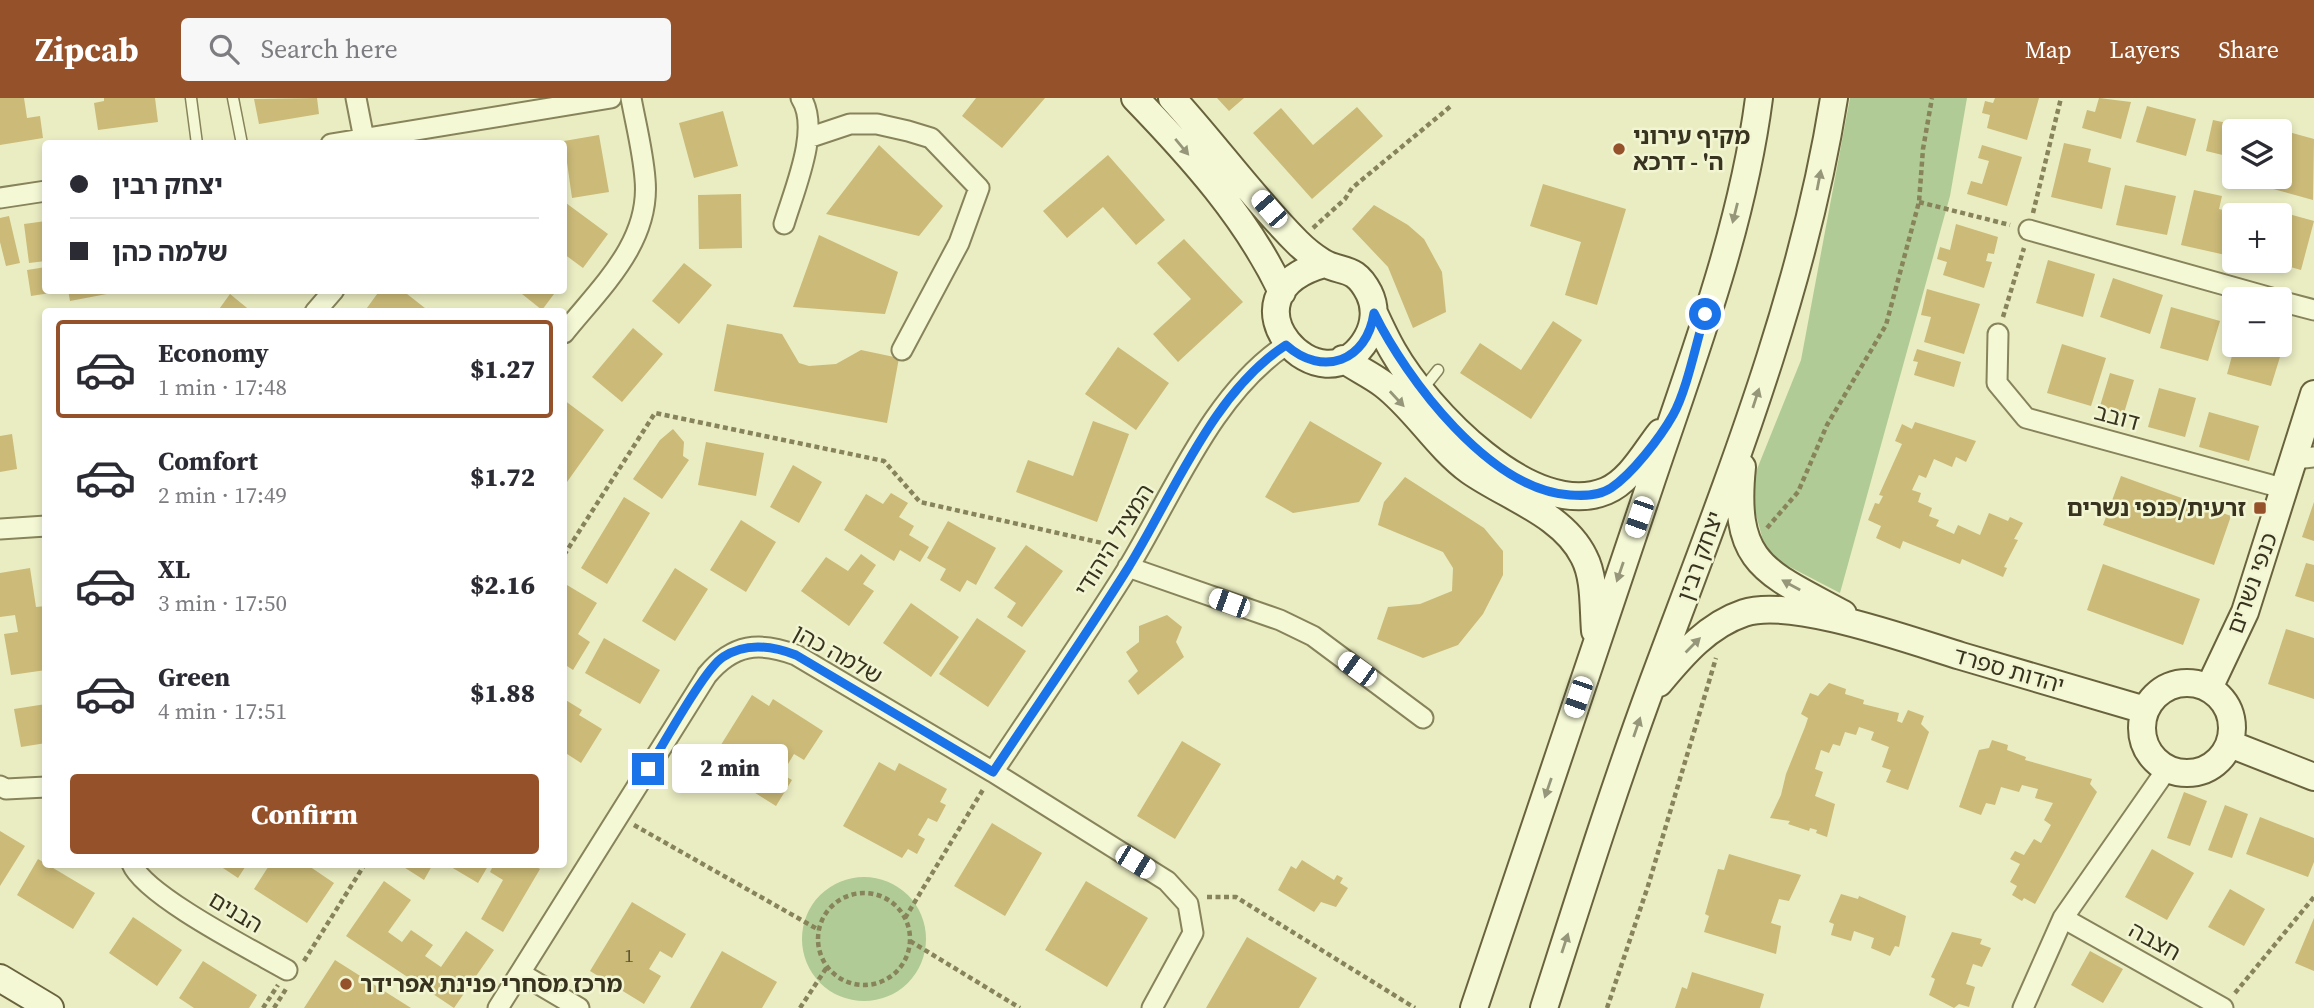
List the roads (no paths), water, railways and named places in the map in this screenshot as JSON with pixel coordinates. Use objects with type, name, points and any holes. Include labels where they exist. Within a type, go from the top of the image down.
[{"type":"street","points":[[356,98],[364,140]]},
{"type":"street","points":[[370,140],[611,98]]},
{"type":"street","points":[[567,328],[625,259],[642,221],[645,180],[631,98]]},
{"type":"street","points":[[784,224],[808,138],[809,110],[801,98]]},
{"type":"street","points":[[1135,98],[1180,144],[1233,211],[1260,250],[1282,292]]},
{"type":"street","points":[[1172,98],[1298,243],[1324,264],[1353,273],[1364,284],[1374,313],[1393,352],[1430,380],[1468,441],[1515,475],[1554,494],[1589,496],[1608,490],[1627,476],[1673,415]]},
{"type":"street","points":[[1474,1008],[1673,415],[1729,238],[1754,135],[1759,98]]},
{"type":"street","name":"יצחק רבין","points":[[1544,1008],[1648,696],[1745,433],[1815,202],[1834,98]]},
{"type":"street","points":[[808,138],[850,124],[877,124],[908,131],[931,138],[979,188],[959,243],[902,350]]},
{"type":"street","points":[[0,198],[42,192]]},
{"type":"street","points":[[2029,230],[2232,287]]},
{"type":"street","points":[[1324,264],[1305,270],[1282,292],[1277,312],[1278,328],[1286,345],[1296,353],[1318,362],[1343,359],[1366,341],[1374,313]]},
{"type":"street","points":[[318,308],[331,294]]},
{"type":"street","points":[[2292,304],[2314,310]]},
{"type":"street","name":"דובב","points":[[1998,334],[1997,383],[2026,418],[2286,489]]},
{"type":"street","name":"המציל היהודי","points":[[993,772],[1133,559],[1212,424],[1247,376],[1286,345]]},
{"type":"street","points":[[1343,359],[1382,383],[1438,443],[1471,471],[1550,519],[1572,540],[1585,558],[1592,588],[1596,646]]},
{"type":"street","name":"כנפי נשרים","points":[[2209,688],[2245,612],[2286,489],[2305,458],[2314,394]]},
{"type":"street","points":[[1745,433],[1739,492],[1740,522],[1746,543],[1770,574],[1872,629]]},
{"type":"street","points":[[0,529],[42,526]]},
{"type":"street","points":[[1133,559],[1313,636],[1423,718]]},
{"type":"street","points":[[1648,696],[1709,630],[1745,612],[1768,609],[1801,613],[1872,629]]},
{"type":"street","name":"יהדות ספרד","points":[[1872,629],[2145,710]]},
{"type":"street","name":"שלמה כהן","points":[[498,1008],[707,675],[722,657],[747,648],[773,646],[796,655],[993,772],[1167,881],[1188,904],[1193,933],[1152,1008]]},
{"type":"street","points":[[2184,682],[2209,688],[2230,711],[2230,744],[2224,755],[2204,770],[2191,773],[2167,769],[2155,761],[2142,737],[2145,710],[2151,699],[2172,685],[2184,682]]},
{"type":"street","points":[[2230,744],[2314,777]]},
{"type":"street","points":[[2023,1008],[2063,918],[2167,769]]},
{"type":"street","points":[[0,786],[6,789],[42,787]]},
{"type":"street","name":"הבנים","points":[[134,868],[136,873],[173,902],[292,973]]},
{"type":"street","name":"חצבה","points":[[2063,918],[2223,1008]]},
{"type":"street","points":[[520,973],[579,1008]]},
{"type":"street","points":[[0,978],[50,1008]]},
{"type":"lane","points":[[191,98],[196,140]]},
{"type":"lane","points":[[233,98],[241,140]]},
{"type":"place","name":"מקיף עירוני ה' - דרכא","points":[[1619,149]]},
{"type":"place","name":"זרעית/כנפי נשרים","points":[[2260,508]]},
{"type":"place","name":"מרכז מסחרי פנינת אפרידר","points":[[346,984]]}]
